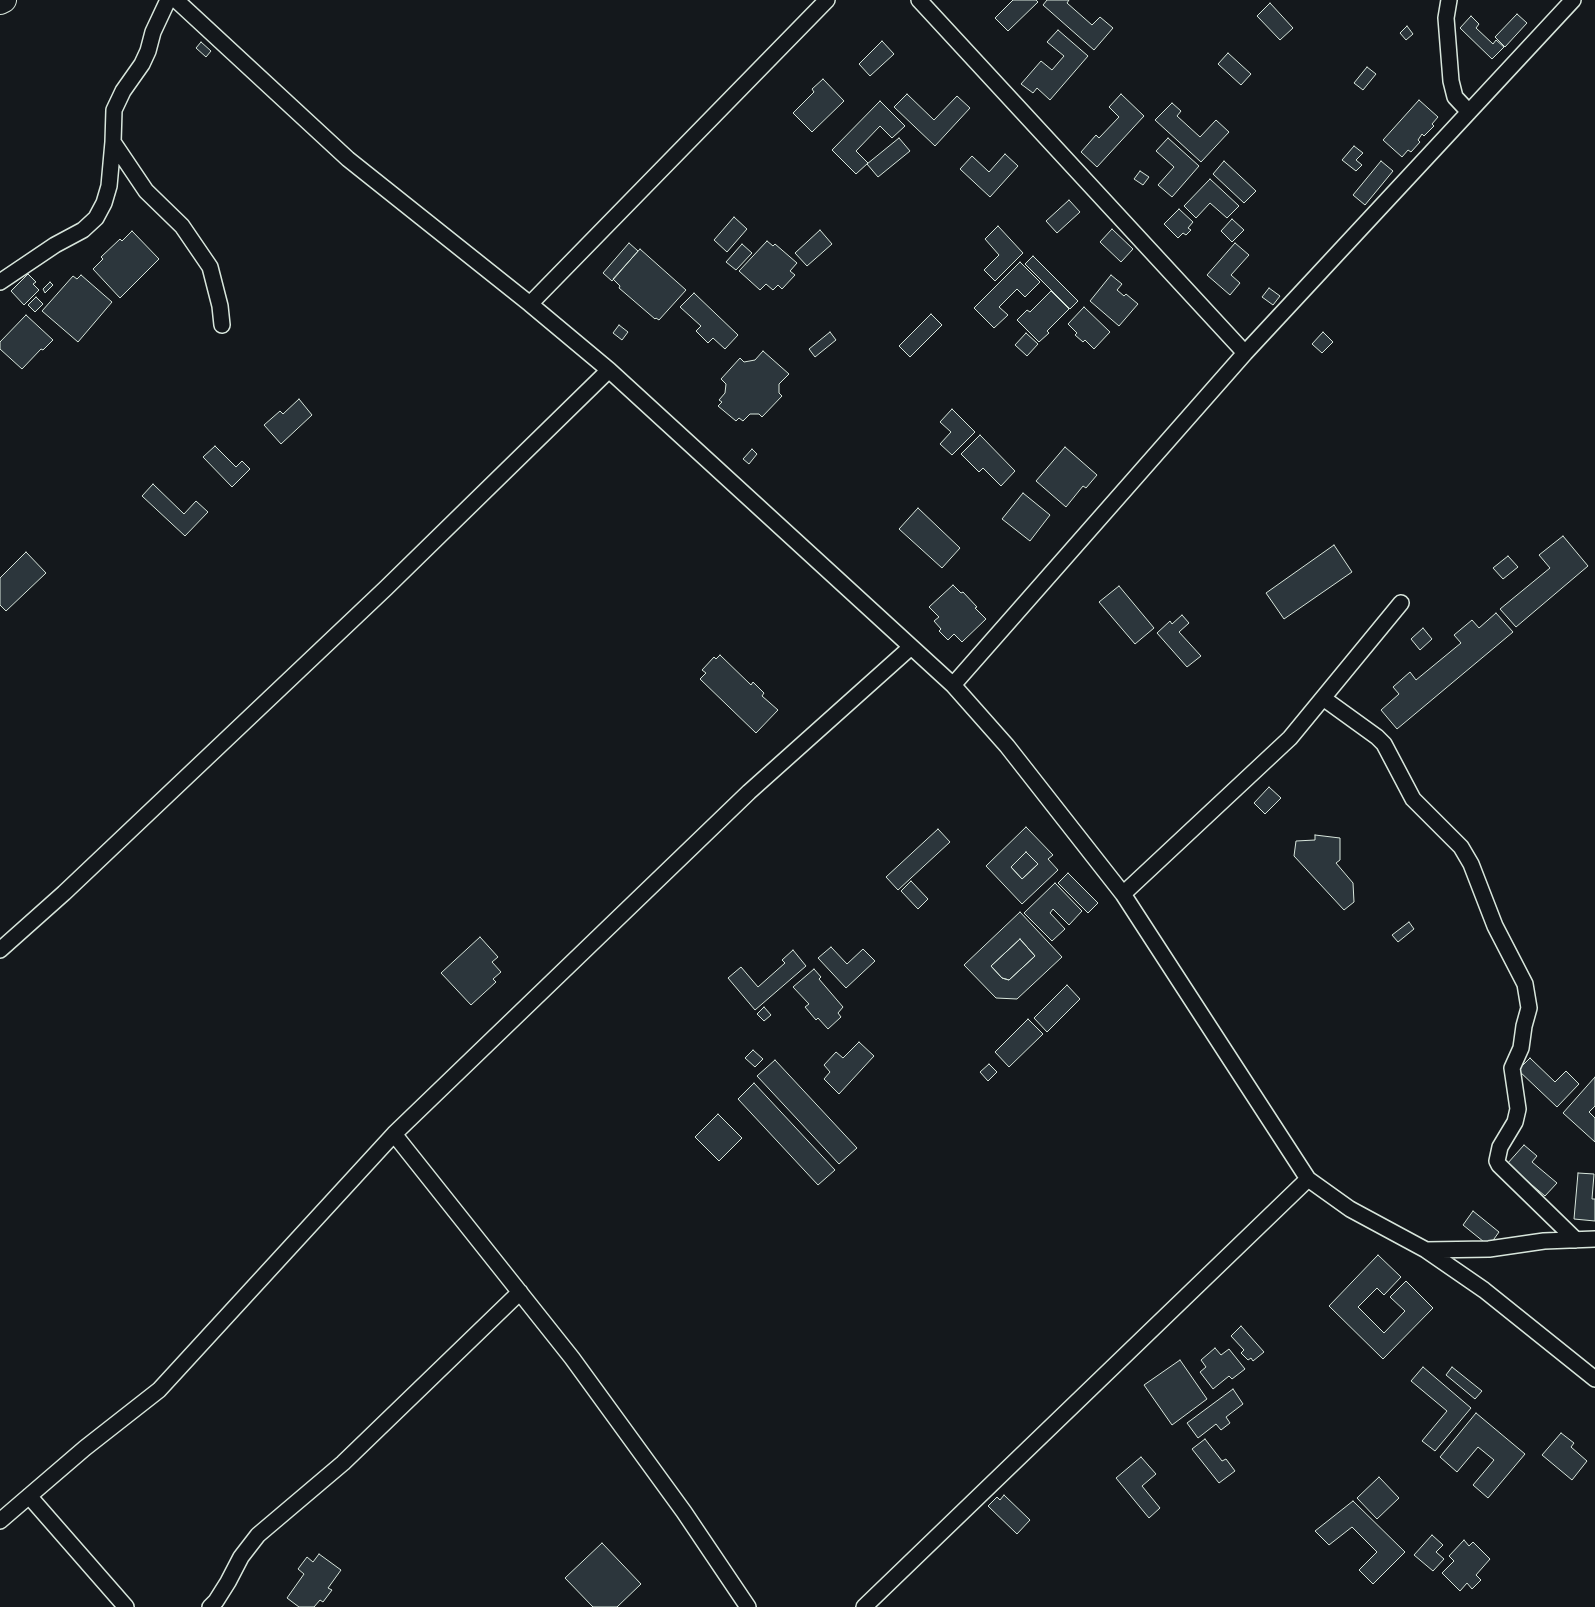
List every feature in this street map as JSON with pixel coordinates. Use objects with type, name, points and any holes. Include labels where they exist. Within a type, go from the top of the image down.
[{"type":"main road","points":[[0,2],[4,0]]},
{"type":"street","points":[[0,282],[55,245],[84,230],[96,218],[104,203],[109,186],[114,110],[123,91],[142,64],[153,32],[168,0]]},
{"type":"street","points":[[176,0],[348,160],[530,304],[609,370],[952,685],[1007,746],[1123,894],[1308,1179],[1350,1209],[1426,1250],[1484,1290],[1595,1379]]},
{"type":"street","points":[[530,304],[827,0]]},
{"type":"street","points":[[919,0],[1245,354]]},
{"type":"street","points":[[1449,0],[1446,18],[1451,81],[1455,97],[1469,112]]},
{"type":"street","points":[[952,685],[1245,354],[1573,0]]},
{"type":"street","points":[[113,142],[146,191],[182,226],[210,267],[220,306],[222,325]]},
{"type":"street","points":[[0,950],[64,893],[386,588],[609,370]]},
{"type":"street","points":[[1123,894],[1290,738],[1401,603]]},
{"type":"street","points":[[0,1521],[85,1448],[159,1390],[394,1134],[749,792],[911,647]]},
{"type":"street","points":[[1323,698],[1384,744],[1413,799],[1461,848],[1471,864],[1495,926],[1526,984],[1529,1008],[1521,1048],[1512,1068],[1518,1109],[1515,1122],[1500,1147],[1497,1161],[1576,1240]]},
{"type":"street","points":[[394,1134],[584,1374],[684,1512],[748,1607]]},
{"type":"street","points":[[864,1607],[1308,1179]]},
{"type":"street","points":[[1426,1250],[1489,1249],[1544,1241],[1595,1238]]},
{"type":"street","points":[[210,1607],[216,1602],[241,1558],[258,1535],[343,1463],[520,1292]]},
{"type":"street","points":[[29,1496],[125,1607]]},
{"type":"building","points":[[1013,0],[1036,0],[1038,2],[1008,31],[995,18]]},
{"type":"building","points":[[1047,0],[1069,0],[1067,3],[1092,25],[1100,17],[1113,28],[1094,50],[1043,5]]},
{"type":"building","points":[[1270,3],[1293,28],[1280,40],[1257,16]]},
{"type":"building","points":[[1517,14],[1527,23],[1505,47],[1495,37]]},
{"type":"building","points":[[1471,16],[1479,24],[1476,28],[1493,44],[1496,40],[1504,47],[1492,59],[1460,28]]},
{"type":"building","points":[[1407,26],[1413,34],[1406,40],[1400,33]]},
{"type":"building","points":[[1058,30],[1088,56],[1050,100],[1037,88],[1033,93],[1021,84],[1041,61],[1052,70],[1064,56],[1047,42]]},
{"type":"building","points":[[882,41],[894,54],[870,76],[859,64]]},
{"type":"building","points":[[201,42],[211,51],[206,57],[196,48]]},
{"type":"building","points":[[1228,53],[1251,74],[1241,85],[1218,64]]},
{"type":"building","points":[[1367,67],[1376,74],[1363,90],[1354,83]]},
{"type":"building","points":[[823,79],[844,101],[812,132],[793,113],[814,92],[812,89]]},
{"type":"building","points":[[907,94],[934,120],[957,96],[970,108],[935,146],[894,107]]},
{"type":"building","points":[[1121,94],[1144,116],[1097,167],[1081,152],[1096,135],[1099,138],[1119,117],[1109,107]]},
{"type":"building","points":[[1419,100],[1438,117],[1432,124],[1434,126],[1424,136],[1422,134],[1418,140],[1420,142],[1411,152],[1408,150],[1402,157],[1383,140]]},
{"type":"building","points":[[880,101],[905,126],[892,138],[880,126],[856,151],[868,163],[856,174],[832,150]]},
{"type":"building","points":[[1172,103],[1181,111],[1177,116],[1200,137],[1216,120],[1229,132],[1201,162],[1155,120]]},
{"type":"building","points":[[899,138],[910,151],[878,177],[867,164]]},
{"type":"building","points":[[1168,138],[1199,166],[1172,197],[1158,185],[1174,167],[1156,151]]},
{"type":"building","points":[[1354,146],[1363,153],[1356,160],[1362,165],[1356,171],[1342,160]]},
{"type":"building","points":[[1005,154],[1018,166],[990,197],[960,169],[972,156],[989,172]]},
{"type":"building","points":[[1224,161],[1256,191],[1244,203],[1213,174]]},
{"type":"building","points":[[1381,161],[1393,171],[1365,205],[1353,195]]},
{"type":"building","points":[[1140,171],[1149,177],[1143,185],[1134,179]]},
{"type":"building","points":[[1210,179],[1239,206],[1227,218],[1210,203],[1196,218],[1184,206]]},
{"type":"building","points":[[1069,200],[1080,212],[1057,233],[1046,221]]},
{"type":"building","points":[[1179,209],[1193,222],[1188,228],[1191,230],[1186,235],[1183,233],[1178,238],[1164,224]]},
{"type":"building","points":[[734,217],[747,229],[727,252],[714,240]]},
{"type":"building","points":[[1232,219],[1244,230],[1232,242],[1221,231]]},
{"type":"building","points":[[998,226],[1023,253],[995,281],[984,270],[999,255],[985,239]]},
{"type":"building","points":[[1112,229],[1133,249],[1121,262],[1100,242]]},
{"type":"building","points":[[820,230],[832,244],[807,266],[795,253]]},
{"type":"building","points":[[132,231],[159,259],[120,298],[93,269],[103,259],[101,257],[120,239],[122,241]]},
{"type":"building","points":[[767,241],[773,246],[775,244],[797,263],[790,271],[795,275],[782,289],[778,285],[773,290],[766,284],[760,290],[739,271]]},
{"type":"building","points":[[629,243],[638,251],[612,281],[603,273]]},
{"type":"building","points":[[1235,243],[1249,255],[1231,275],[1240,283],[1230,295],[1207,275]]},
{"type":"building","points":[[742,244],[752,253],[736,270],[726,262]]},
{"type":"building","points":[[640,249],[686,290],[659,320],[655,319],[619,288],[620,286],[613,279]]},
{"type":"building","points":[[1033,256],[1078,301],[1070,309],[1025,264]]},
{"type":"building","points":[[1020,262],[1040,282],[1025,297],[1017,289],[999,307],[1008,315],[994,328],[974,308]]},
{"type":"building","points":[[28,274],[36,282],[33,284],[39,290],[24,305],[11,291]]},
{"type":"building","points":[[81,275],[112,302],[78,342],[42,311],[73,276],[77,279]]},
{"type":"building","points":[[1111,275],[1122,284],[1117,290],[1124,296],[1126,294],[1138,304],[1119,326],[1090,301]]},
{"type":"building","points":[[50,282],[53,285],[45,293],[43,289]]},
{"type":"building","points":[[1269,288],[1280,296],[1273,305],[1262,297]]},
{"type":"building","points":[[1051,291],[1069,309],[1039,342],[1017,320],[1027,310],[1030,312]]},
{"type":"building","points":[[694,293],[738,335],[725,349],[713,338],[708,343],[696,331],[701,326],[680,307]]},
{"type":"building","points":[[36,297],[43,304],[35,312],[28,305]]},
{"type":"building","points":[[1084,307],[1110,332],[1094,349],[1085,340],[1083,342],[1075,335],[1077,333],[1068,324]]},
{"type":"building","points":[[931,314],[942,325],[910,357],[899,346]]},
{"type":"building","points":[[26,315],[53,340],[43,350],[41,349],[22,369],[0,349],[0,342]]},
{"type":"building","points":[[619,325],[628,332],[622,340],[613,333]]},
{"type":"building","points":[[830,332],[836,340],[815,357],[809,349]]},
{"type":"building","points":[[1323,332],[1333,342],[1322,353],[1312,344]]},
{"type":"building","points":[[1026,333],[1038,344],[1027,356],[1015,345]]},
{"type":"building","points":[[763,351],[789,374],[779,384],[779,393],[782,396],[762,417],[759,414],[750,414],[743,421],[739,418],[736,421],[718,406],[722,402],[719,400],[725,393],[726,384],[721,379],[740,358],[744,362],[755,360]]},
{"type":"building","points":[[299,399],[312,415],[281,444],[264,425],[280,411],[283,414]]},
{"type":"building","points":[[952,409],[975,432],[952,455],[940,444],[951,432],[940,422]]},
{"type":"building","points":[[980,435],[1015,471],[1001,486],[983,468],[979,472],[961,454]]},
{"type":"building","points":[[215,446],[236,467],[242,461],[250,469],[232,487],[203,457]]},
{"type":"building","points":[[1065,447],[1097,475],[1086,488],[1083,486],[1066,507],[1036,481]]},
{"type":"building","points":[[752,449],[757,454],[749,464],[743,459]]},
{"type":"building","points":[[153,484],[184,514],[196,501],[208,512],[185,536],[142,496]]},
{"type":"building","points":[[1023,493],[1050,515],[1030,541],[1002,519]]},
{"type":"building","points":[[918,508],[960,548],[942,568],[899,529]]},
{"type":"building","points":[[1563,536],[1588,566],[1516,627],[1500,609],[1550,568],[1539,555]]},
{"type":"building","points":[[1334,545],[1352,572],[1284,619],[1266,593]]},
{"type":"building","points":[[26,552],[46,573],[6,611],[0,605],[0,578]]},
{"type":"building","points":[[1508,556],[1518,567],[1503,579],[1493,568]]},
{"type":"building","points":[[953,585],[961,593],[963,592],[986,619],[962,642],[954,634],[948,640],[939,631],[941,629],[934,621],[939,617],[929,607]]},
{"type":"building","points":[[1119,586],[1154,628],[1135,644],[1099,602]]},
{"type":"building","points":[[1496,613],[1513,632],[1397,729],[1381,710],[1399,694],[1393,687],[1410,672],[1416,680],[1461,643],[1454,635],[1472,620],[1479,628]]},
{"type":"building","points":[[1182,615],[1189,623],[1179,632],[1201,656],[1187,667],[1157,633],[1170,621],[1172,624]]},
{"type":"building","points":[[1423,628],[1432,639],[1420,650],[1411,639]]},
{"type":"building","points":[[720,655],[751,685],[753,682],[764,693],[762,696],[778,710],[756,733],[700,679],[706,673],[702,670],[714,657],[716,659]]},
{"type":"building","points":[[1269,787],[1281,798],[1265,814],[1254,803]]},
{"type":"building","points":[[1026,827],[1053,855],[1048,859],[1058,870],[1022,904],[986,866]],"holes":[[[1026,852],[1038,864],[1022,879],[1011,867]]]},
{"type":"building","points":[[938,829],[950,842],[898,890],[886,877]]},
{"type":"building","points":[[1315,835],[1340,838],[1340,860],[1336,863],[1353,883],[1354,902],[1344,910],[1294,856],[1296,841],[1315,840]]},
{"type":"building","points":[[1026,852],[1038,864],[1022,879],[1011,867]]},
{"type":"building","points":[[1068,873],[1098,903],[1088,913],[1058,883]]},
{"type":"building","points":[[911,881],[928,899],[918,909],[901,891]]},
{"type":"building","points":[[1055,883],[1082,911],[1069,925],[1053,909],[1050,913],[1065,929],[1052,941],[1024,913]]},
{"type":"building","points":[[1020,912],[1062,957],[1017,999],[996,998],[964,965]],"holes":[[[1020,939],[1035,956],[1009,980],[1002,978],[991,966]]]},
{"type":"building","points":[[1409,922],[1414,929],[1398,942],[1392,935]]},
{"type":"building","points":[[480,937],[498,957],[492,962],[501,972],[493,979],[496,982],[471,1005],[441,973]]},
{"type":"building","points":[[1020,939],[1035,956],[1009,980],[1002,978],[991,966]]},
{"type":"building","points":[[831,947],[847,964],[863,949],[875,961],[846,988],[818,958]]},
{"type":"building","points":[[793,950],[806,966],[755,1010],[728,978],[741,967],[758,987],[785,963],[782,960]]},
{"type":"building","points":[[814,969],[821,977],[819,979],[843,1007],[838,1013],[841,1017],[828,1029],[818,1018],[816,1020],[805,1007],[809,1004],[793,987]]},
{"type":"building","points":[[1067,985],[1080,999],[1047,1032],[1034,1018]]},
{"type":"building","points":[[764,1007],[771,1015],[764,1021],[757,1014]]},
{"type":"building","points":[[1028,1019],[1043,1034],[1009,1067],[995,1052]]},
{"type":"building","points":[[859,1042],[874,1056],[839,1094],[824,1079],[830,1072],[824,1065],[836,1052],[843,1058]]},
{"type":"building","points":[[753,1050],[763,1059],[755,1067],[745,1058]]},
{"type":"building","points":[[1530,1058],[1555,1082],[1566,1071],[1579,1084],[1557,1107],[1518,1070]]},
{"type":"building","points":[[775,1060],[857,1148],[839,1164],[757,1076]]},
{"type":"building","points":[[989,1064],[997,1072],[988,1081],[980,1072]]},
{"type":"building","points":[[1595,1077],[1595,1106],[1589,1112],[1595,1118],[1595,1142],[1563,1113]]},
{"type":"building","points":[[754,1083],[835,1170],[818,1185],[738,1099]]},
{"type":"building","points":[[718,1114],[742,1138],[719,1161],[695,1137]]},
{"type":"building","points":[[1524,1145],[1537,1156],[1532,1162],[1557,1183],[1545,1196],[1507,1164]]},
{"type":"building","points":[[1578,1173],[1594,1174],[1592,1199],[1595,1199],[1595,1221],[1574,1219]]},
{"type":"building","points":[[1473,1211],[1499,1232],[1489,1246],[1463,1225]]},
{"type":"building","points":[[1378,1255],[1401,1277],[1384,1295],[1377,1288],[1358,1307],[1384,1333],[1405,1311],[1390,1297],[1406,1281],[1433,1308],[1383,1359],[1329,1306]]},
{"type":"building","points":[[1241,1326],[1264,1352],[1253,1361],[1251,1358],[1248,1360],[1241,1353],[1244,1350],[1231,1336]]},
{"type":"building","points":[[1215,1348],[1221,1355],[1229,1349],[1245,1369],[1232,1379],[1229,1376],[1213,1389],[1200,1372],[1206,1367],[1201,1360]]},
{"type":"building","points":[[1180,1360],[1207,1399],[1172,1425],[1144,1385]]},
{"type":"building","points":[[1423,1367],[1471,1408],[1435,1451],[1422,1441],[1447,1411],[1411,1381]]},
{"type":"building","points":[[1452,1367],[1482,1391],[1475,1399],[1446,1375]]},
{"type":"building","points":[[1233,1389],[1243,1404],[1226,1417],[1230,1423],[1221,1430],[1216,1424],[1198,1438],[1187,1423]]},
{"type":"building","points":[[1476,1413],[1525,1454],[1488,1498],[1473,1485],[1494,1460],[1478,1447],[1457,1472],[1440,1457]]},
{"type":"building","points":[[1561,1433],[1574,1443],[1571,1447],[1587,1461],[1572,1480],[1542,1455]]},
{"type":"building","points":[[1205,1439],[1222,1461],[1226,1459],[1235,1471],[1219,1483],[1192,1449]]},
{"type":"building","points":[[1141,1457],[1156,1474],[1142,1486],[1160,1508],[1149,1518],[1116,1478]]},
{"type":"building","points":[[1379,1477],[1399,1498],[1377,1519],[1357,1498]]},
{"type":"building","points":[[1004,1495],[1030,1520],[1017,1534],[988,1506],[997,1497],[1000,1500]]},
{"type":"building","points":[[1353,1501],[1405,1552],[1373,1584],[1359,1570],[1377,1552],[1352,1527],[1329,1545],[1315,1531]]},
{"type":"building","points":[[1432,1535],[1443,1545],[1436,1552],[1444,1559],[1433,1571],[1414,1555]]},
{"type":"building","points":[[1464,1540],[1469,1546],[1473,1542],[1490,1559],[1476,1575],[1481,1580],[1472,1589],[1467,1583],[1460,1591],[1442,1573],[1454,1561],[1449,1556]]},
{"type":"building","points":[[602,1543],[641,1584],[617,1607],[593,1607],[565,1578]]},
{"type":"building","points":[[319,1554],[341,1570],[328,1588],[332,1590],[323,1602],[320,1600],[314,1607],[299,1607],[287,1598],[304,1574],[298,1569],[307,1557],[313,1562]]}]
